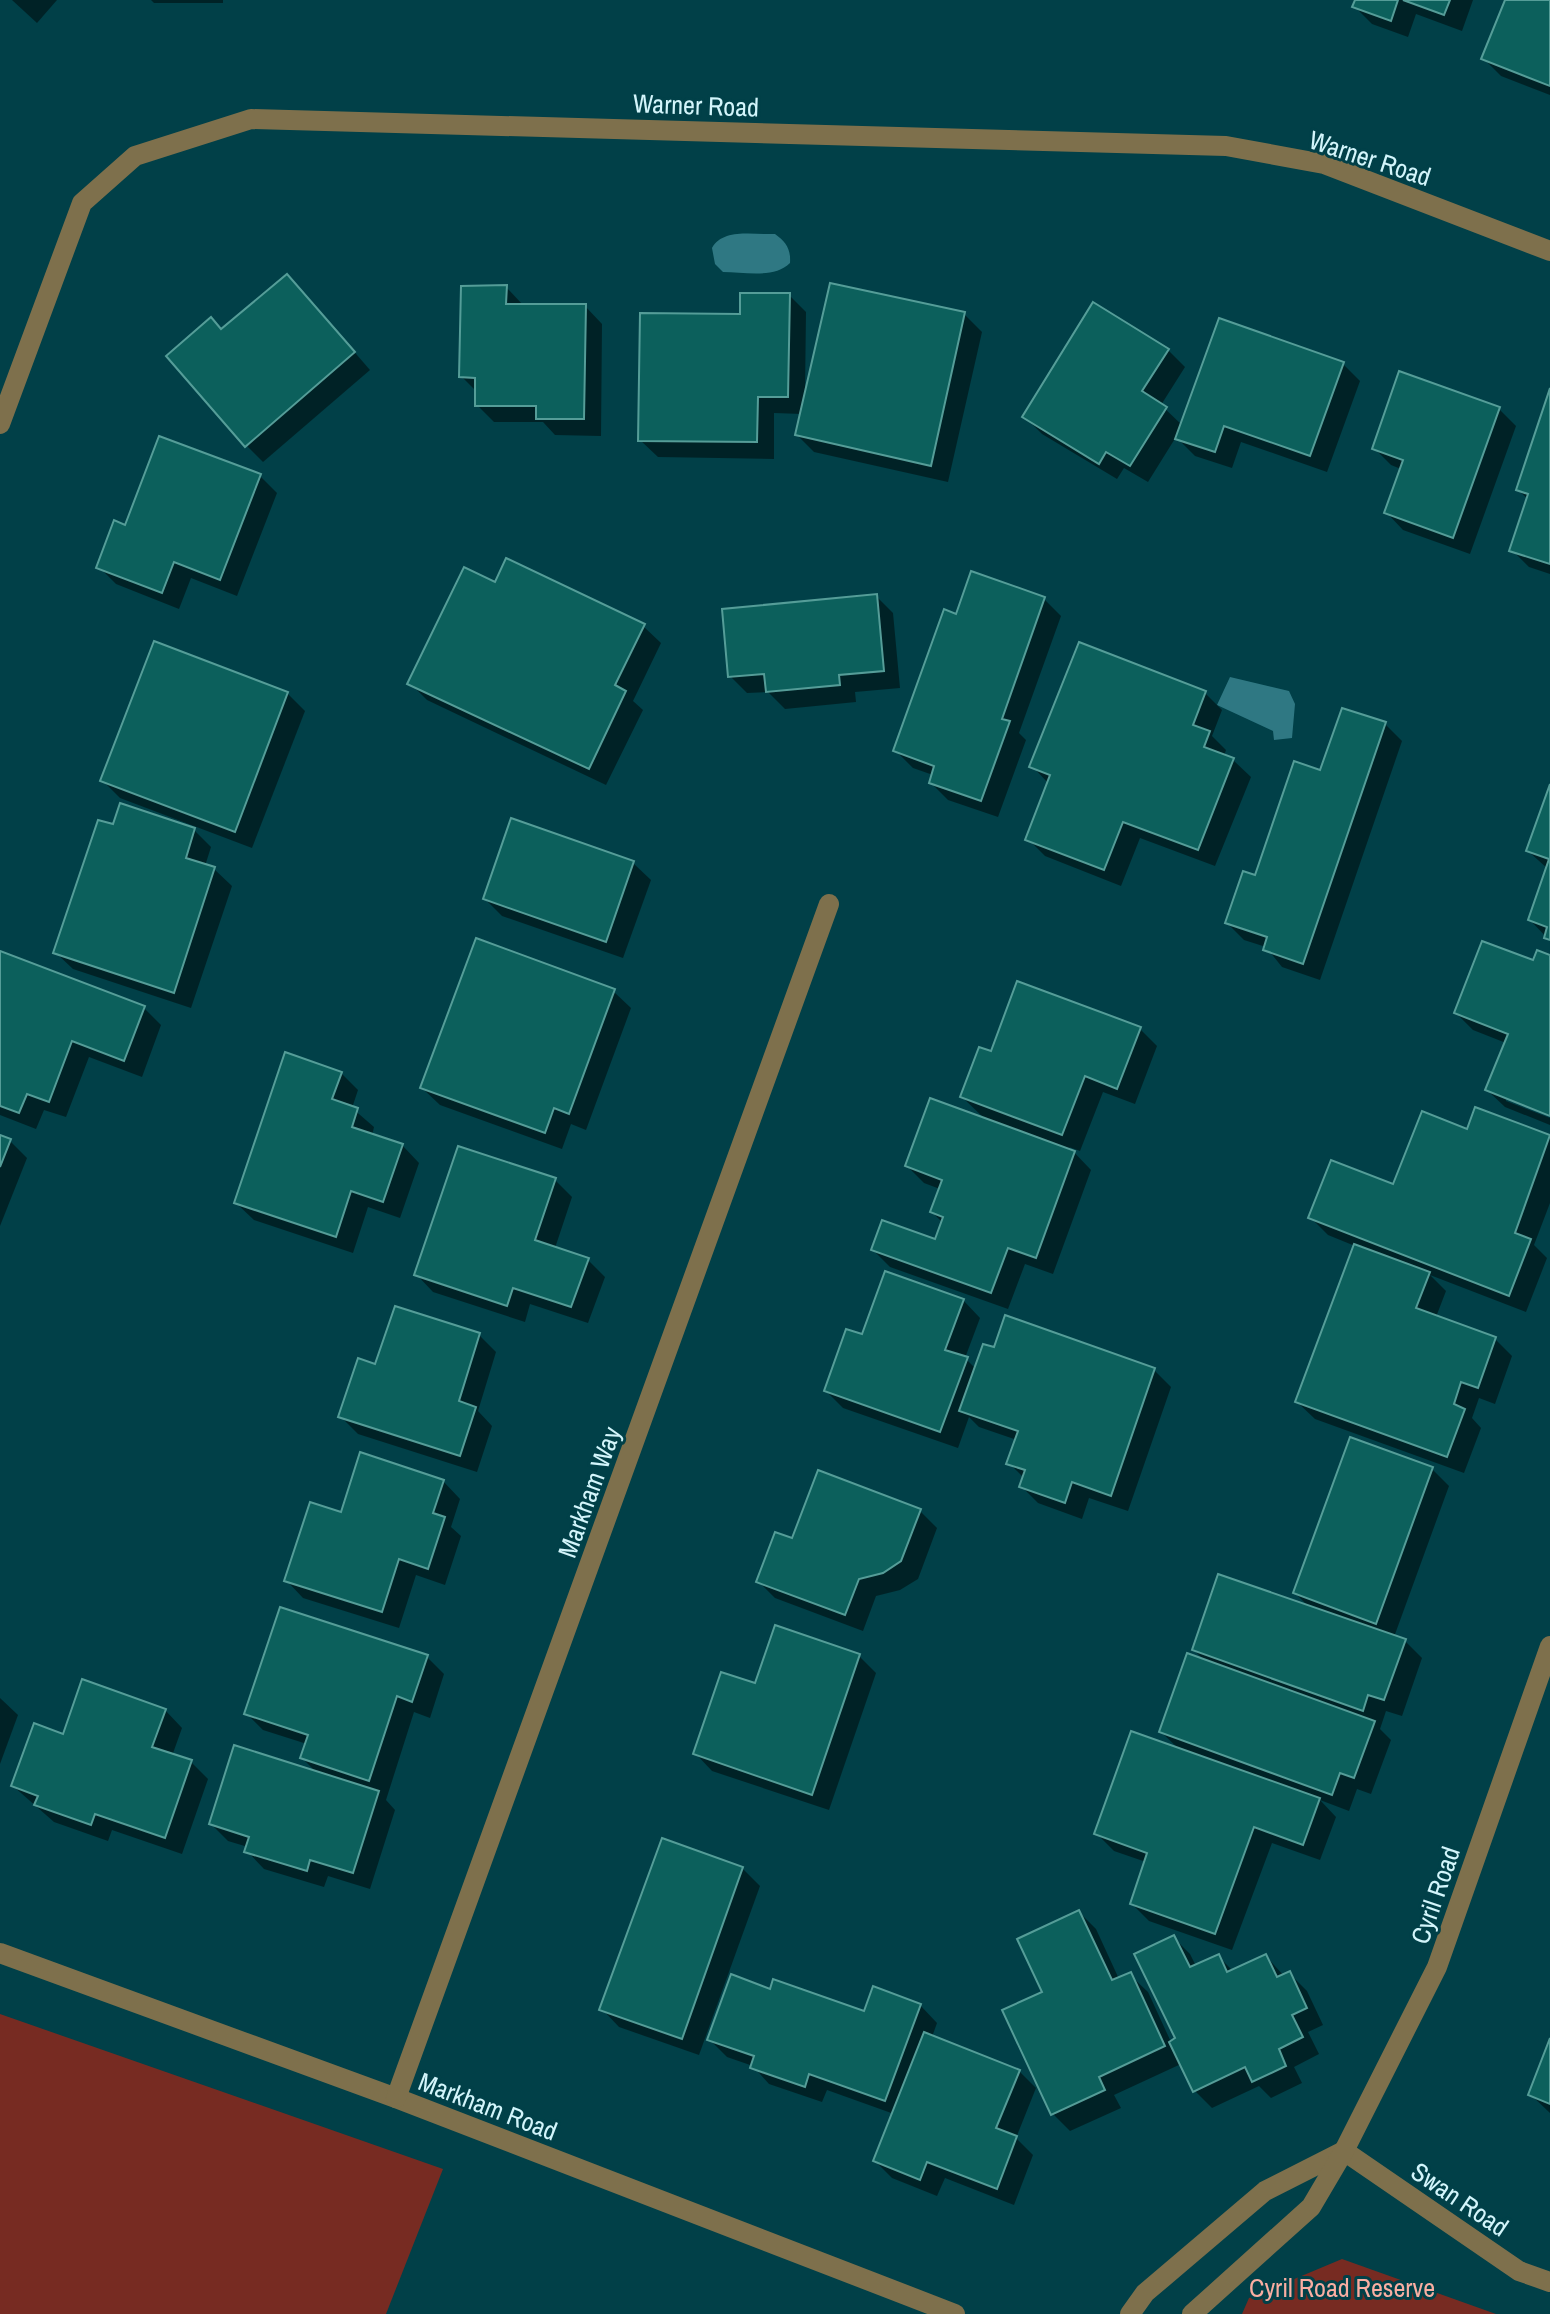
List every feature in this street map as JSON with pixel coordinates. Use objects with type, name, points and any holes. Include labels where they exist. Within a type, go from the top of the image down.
[{"type":"street","name":"Warner Road","points":[[0,424],[82,203],[135,156],[251,119],[1226,146],[1324,164],[1550,251]]},
{"type":"street","name":"Markham Way","points":[[396,2098],[829,904]]},
{"type":"street","name":"Cyril Road","points":[[1192,2314],[1311,2207],[1344,2151],[1437,1967],[1550,1646]]},
{"type":"street","name":"Markham Road","points":[[0,1953],[396,2098],[955,2314]]},
{"type":"street","name":"Swan Road","points":[[1344,2151],[1519,2271],[1550,2282]]},
{"type":"street","points":[[1130,2314],[1145,2293],[1265,2191],[1344,2151]]},
{"type":"green space","points":[[0,2014],[443,2169],[386,2314],[0,2314]]},
{"type":"green space","name":"Cyril Road Reserve","points":[[1342,2259],[1496,2314],[1242,2314],[1249,2298]]},
{"type":"water","points":[[740,234],[775,234],[785,243],[790,254],[790,263],[783,268],[758,274],[723,272],[715,264],[712,248],[724,238]]},
{"type":"water","points":[[1230,677],[1289,691],[1295,704],[1292,738],[1274,740],[1273,731],[1217,705]]},
{"type":"building","points":[[1355,0],[1398,0],[1391,21],[1352,7]]},
{"type":"building","points":[[1403,0],[1450,0],[1444,15]]},
{"type":"building","points":[[1505,0],[1550,0],[1550,86],[1481,59]]},
{"type":"building","points":[[287,274],[355,352],[245,447],[166,356],[211,317],[221,329]]},
{"type":"building","points":[[830,283],[965,312],[931,466],[795,435]]},
{"type":"building","points":[[507,285],[506,304],[586,304],[584,419],[536,419],[536,406],[475,406],[475,378],[459,377],[461,286]]},
{"type":"building","points":[[740,293],[790,293],[788,397],[758,397],[757,442],[638,441],[640,313],[740,314]]},
{"type":"building","points":[[1093,302],[1169,349],[1142,391],[1167,407],[1130,466],[1106,452],[1099,464],[1022,417]]},
{"type":"building","points":[[1219,318],[1344,362],[1310,456],[1224,426],[1215,452],[1175,439]]},
{"type":"building","points":[[1399,371],[1500,407],[1453,538],[1384,513],[1403,460],[1372,449]]},
{"type":"building","points":[[1550,388],[1550,564],[1509,551],[1528,494],[1516,490]]},
{"type":"building","points":[[159,436],[261,474],[220,580],[174,562],[162,593],[96,568],[114,520],[125,525]]},
{"type":"building","points":[[506,558],[645,624],[615,685],[626,691],[589,769],[407,684],[464,567],[495,582]]},
{"type":"building","points":[[971,571],[1045,597],[1002,719],[1010,721],[981,801],[929,783],[934,766],[893,751],[944,609],[956,614]]},
{"type":"building","points":[[877,594],[884,671],[839,675],[840,685],[766,692],[764,674],[728,677],[722,609]]},
{"type":"building","points":[[154,641],[288,692],[235,832],[100,781]]},
{"type":"building","points":[[1079,642],[1206,691],[1193,725],[1210,731],[1204,747],[1234,758],[1198,850],[1123,822],[1104,870],[1025,840],[1050,775],[1029,767]]},
{"type":"building","points":[[1342,708],[1386,722],[1303,964],[1263,950],[1267,937],[1225,923],[1243,871],[1255,875],[1294,761],[1320,770]]},
{"type":"building","points":[[1550,784],[1550,940],[1544,938],[1547,927],[1528,920],[1549,859],[1526,851]]},
{"type":"building","points":[[120,803],[195,828],[186,858],[215,867],[174,993],[53,953],[98,820],[113,824]]},
{"type":"building","points":[[511,818],[634,861],[606,942],[483,899]]},
{"type":"building","points":[[476,938],[615,989],[569,1114],[554,1108],[545,1133],[420,1088]]},
{"type":"building","points":[[1482,941],[1533,960],[1537,950],[1550,955],[1550,1116],[1485,1090],[1508,1034],[1454,1013]]},
{"type":"building","points":[[0,951],[145,1006],[124,1061],[72,1041],[49,1102],[27,1094],[19,1113],[0,1106]]},
{"type":"building","points":[[1017,981],[1141,1027],[1117,1089],[1085,1076],[1062,1135],[960,1097],[979,1047],[991,1051]]},
{"type":"building","points":[[285,1052],[342,1072],[332,1099],[358,1108],[352,1127],[403,1144],[383,1202],[351,1191],[336,1237],[234,1203]]},
{"type":"building","points":[[930,1098],[1075,1151],[1036,1258],[1008,1248],[991,1293],[871,1250],[882,1220],[935,1239],[943,1217],[930,1212],[942,1180],[905,1166]]},
{"type":"building","points":[[1475,1107],[1550,1135],[1515,1233],[1531,1239],[1509,1296],[1308,1218],[1331,1160],[1393,1184],[1422,1111],[1467,1129]]},
{"type":"building","points":[[0,1135],[11,1139],[0,1167]]},
{"type":"building","points":[[458,1146],[556,1178],[535,1240],[589,1258],[571,1307],[513,1288],[507,1306],[414,1275]]},
{"type":"building","points":[[1354,1244],[1430,1272],[1416,1308],[1496,1337],[1478,1388],[1461,1382],[1454,1404],[1465,1409],[1447,1457],[1295,1402]]},
{"type":"building","points":[[885,1271],[964,1299],[945,1350],[968,1357],[940,1432],[824,1391],[846,1329],[862,1334]]},
{"type":"building","points":[[395,1306],[480,1333],[459,1401],[476,1407],[460,1456],[338,1417],[358,1358],[375,1364]]},
{"type":"building","points":[[1005,1315],[1155,1368],[1111,1496],[1072,1482],[1065,1503],[1019,1487],[1025,1470],[1006,1464],[1018,1431],[959,1411],[983,1344],[994,1347]]},
{"type":"building","points":[[1350,1437],[1433,1467],[1376,1624],[1293,1593]]},
{"type":"building","points":[[360,1452],[444,1480],[433,1513],[445,1517],[428,1569],[399,1559],[382,1612],[284,1581],[310,1502],[341,1512]]},
{"type":"building","points":[[818,1470],[921,1509],[901,1561],[883,1573],[859,1579],[845,1615],[756,1582],[775,1532],[792,1538]]},
{"type":"building","points":[[1218,1574],[1406,1639],[1384,1700],[1368,1695],[1363,1711],[1192,1650]]},
{"type":"building","points":[[280,1607],[428,1655],[412,1702],[397,1696],[369,1781],[300,1758],[308,1735],[244,1714]]},
{"type":"building","points":[[775,1625],[860,1654],[812,1795],[693,1754],[721,1672],[755,1683]]},
{"type":"building","points":[[1187,1653],[1375,1721],[1354,1778],[1340,1773],[1332,1795],[1159,1732]]},
{"type":"building","points":[[82,1679],[166,1709],[152,1747],[192,1760],[165,1838],[95,1814],[91,1825],[34,1805],[38,1796],[11,1786],[34,1723],[63,1734]]},
{"type":"building","points":[[1131,1731],[1320,1798],[1303,1845],[1254,1827],[1215,1934],[1130,1904],[1147,1853],[1094,1834]]},
{"type":"building","points":[[234,1745],[379,1791],[353,1873],[310,1860],[307,1871],[244,1852],[249,1837],[209,1824]]},
{"type":"building","points":[[662,1838],[743,1867],[682,2039],[599,2010]]},
{"type":"building","points":[[1079,1910],[1112,1980],[1131,1972],[1165,2046],[1099,2077],[1105,2090],[1051,2115],[1002,2010],[1042,1992],[1017,1939]]},
{"type":"building","points":[[1174,1935],[1190,1967],[1219,1954],[1227,1972],[1266,1954],[1277,1977],[1290,1971],[1307,2008],[1292,2015],[1303,2037],[1279,2049],[1286,2066],[1252,2082],[1245,2067],[1193,2092],[1169,2042],[1175,2038],[1134,1954]]},
{"type":"building","points":[[731,1974],[770,1989],[773,1979],[864,2011],[873,1986],[921,2004],[885,2101],[809,2074],[805,2087],[750,2068],[754,2056],[707,2040]]},
{"type":"building","points":[[924,2032],[1020,2070],[996,2128],[1017,2136],[997,2189],[927,2162],[920,2180],[873,2161]]},
{"type":"building","points":[[1550,2038],[1550,2104],[1528,2095]]}]
